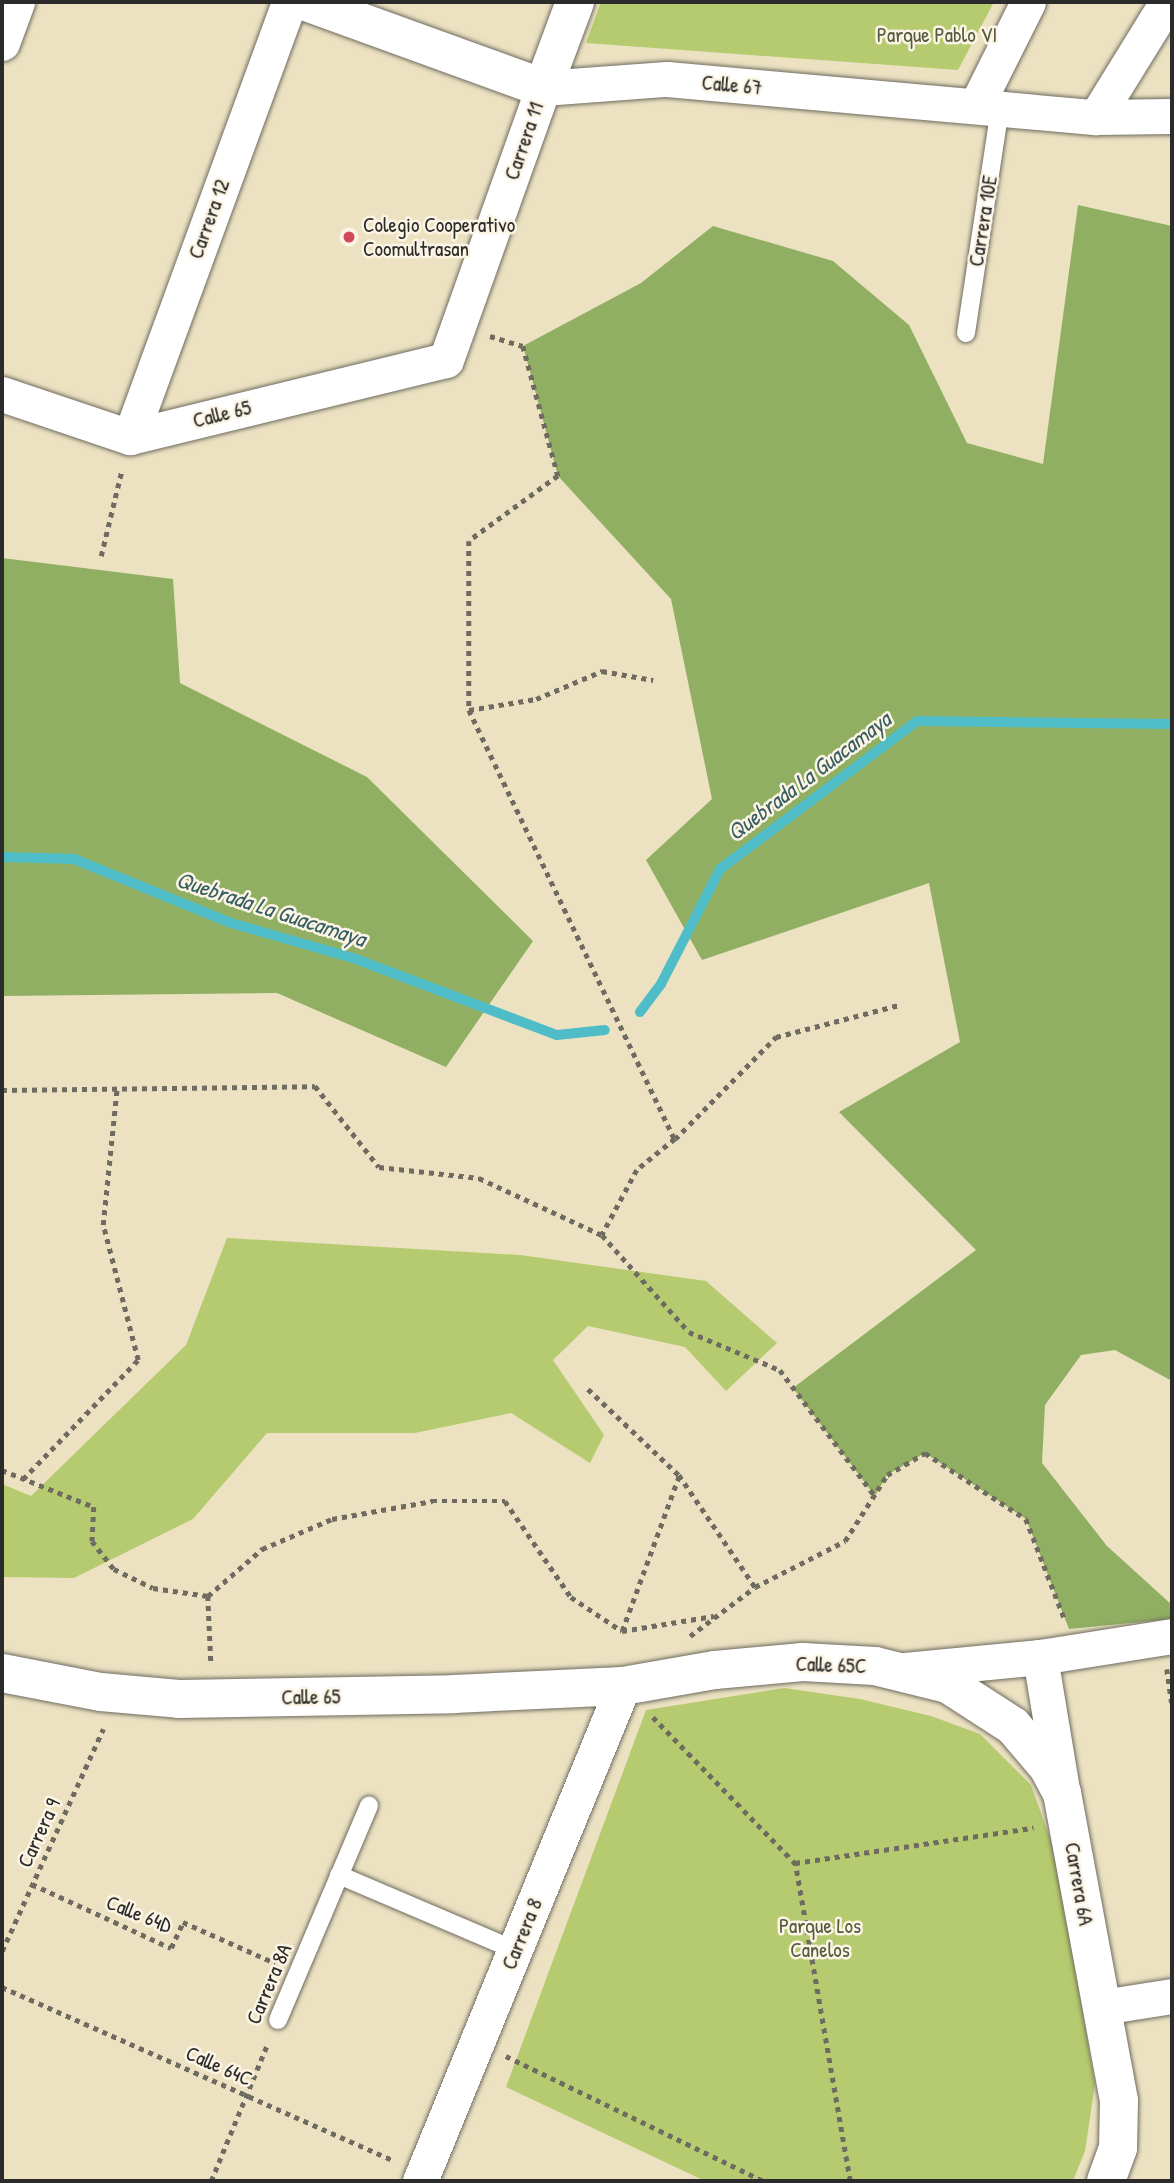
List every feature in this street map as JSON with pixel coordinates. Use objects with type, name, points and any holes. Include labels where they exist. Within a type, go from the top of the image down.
[{"type":"street","points":[[2,43],[17,2]]},
{"type":"street","name":"Carrera 12","points":[[130,437],[289,2]]},
{"type":"street","name":"Calle 67","points":[[306,2],[543,88],[667,79],[1096,117],[1172,116]]},
{"type":"street","name":"Carrera 11","points":[[446,360],[575,2]]},
{"type":"street","name":"Carrera 10E","points":[[988,108],[1028,2]]},
{"type":"street","points":[[1096,117],[1167,2]]},
{"type":"street","name":"Calle 65","points":[[130,437],[446,360]]},
{"type":"street","points":[[2,394],[130,437]]},
{"type":"street","name":"Calle 65C","points":[[622,1686],[803,1662],[901,1671],[1056,1655],[1172,1636]]},
{"type":"street","points":[[1056,1655],[1065,1808]]},
{"type":"street","name":"Carrera 6A","points":[[901,1671],[948,1685],[996,1711],[1027,1740],[1065,1808],[1119,2101],[1116,2170]]},
{"type":"street","name":"Calle 65","points":[[2,1673],[101,1692],[213,1698],[454,1695],[622,1686]]},
{"type":"street","name":"Carrera 8","points":[[422,2178],[622,1686]]},
{"type":"street","points":[[1102,2007],[1172,1996]]},
{"type":"lane","name":"Carrera 10E","points":[[966,333],[988,108]]},
{"type":"lane","name":"Carrera 8A","points":[[278,2020],[369,1805]]},
{"type":"lane","points":[[339,1875],[515,1950]]},
{"type":"path","points":[[458,327],[523,346],[558,476],[469,541],[469,709],[675,1139]]},
{"type":"path","points":[[101,556],[130,437]]},
{"type":"path","points":[[469,709],[536,699],[602,671],[653,680]]},
{"type":"path","points":[[602,1235],[637,1170],[675,1139],[776,1037],[899,1005]]},
{"type":"path","points":[[2,1090],[314,1086],[379,1167],[479,1178],[602,1235],[689,1332],[780,1370],[874,1496]]},
{"type":"path","points":[[23,1479],[138,1360],[103,1225],[117,1088]]},
{"type":"path","points":[[588,1390],[679,1475],[755,1587]]},
{"type":"path","points":[[687,1638],[755,1587],[845,1541],[887,1475],[925,1453],[1026,1519],[1069,1629],[1056,1655]]},
{"type":"path","points":[[2,1470],[94,1507],[92,1541],[114,1569],[153,1588],[208,1596],[262,1549],[332,1519],[432,1501],[505,1502],[571,1597],[622,1631],[717,1616]]},
{"type":"path","points":[[622,1631],[679,1475]]},
{"type":"path","points":[[208,1596],[213,1698]]},
{"type":"path","points":[[622,1686],[795,1863],[850,2181]]},
{"type":"path","name":"Carrera 9","points":[[2,1951],[104,1728]]},
{"type":"path","points":[[795,1863],[1065,1808]]},
{"type":"path","name":"Calle 64D","points":[[32,1884],[172,1948],[183,1922],[298,1973]]},
{"type":"path","name":"Calle 64C","points":[[2,1987],[422,2178]]},
{"type":"path","name":"Carrera 8A","points":[[211,2181],[278,2020]]},
{"type":"path","points":[[477,2043],[763,2181]]},
{"type":"green space","name":"Parque Pablo VI","points":[[601,2],[994,2],[958,70],[586,43]]},
{"type":"green space","points":[[1078,205],[1172,226],[1172,1381],[1115,1350],[1081,1355],[1045,1405],[1042,1463],[1107,1546],[1172,1605],[1172,1619],[1069,1629],[1026,1519],[925,1453],[887,1475],[875,1496],[793,1388],[976,1250],[839,1112],[960,1042],[929,883],[702,960],[646,860],[712,799],[671,599],[558,476],[523,346],[641,283],[713,226],[833,261],[909,325],[967,443],[1043,464]]},
{"type":"green space","points":[[2,558],[173,579],[180,683],[367,777],[533,941],[446,1067],[277,993],[2,996]]},
{"type":"green space","points":[[227,1238],[520,1255],[706,1281],[777,1343],[726,1391],[685,1347],[588,1326],[553,1360],[604,1435],[590,1463],[511,1413],[415,1433],[267,1433],[193,1519],[74,1578],[2,1577],[2,1484],[31,1496],[186,1345]]},
{"type":"green space","name":"Parque Los Canelos","points":[[784,1688],[860,1699],[931,1716],[980,1734],[1031,1785],[1057,1858],[1095,2084],[1085,2151],[1073,2181],[705,2181],[506,2087],[646,1710]]},
{"type":"waterway","name":"Quebrada La Guacamaya","points":[[640,1012],[661,984],[720,869],[917,721],[1172,724]]},
{"type":"waterway","name":"Quebrada La Guacamaya","points":[[2,857],[74,859],[231,923],[353,958],[557,1035],[605,1030]]},
{"type":"place","name":"Colegio Cooperativo Coomultrasan","points":[[349,237]]}]
